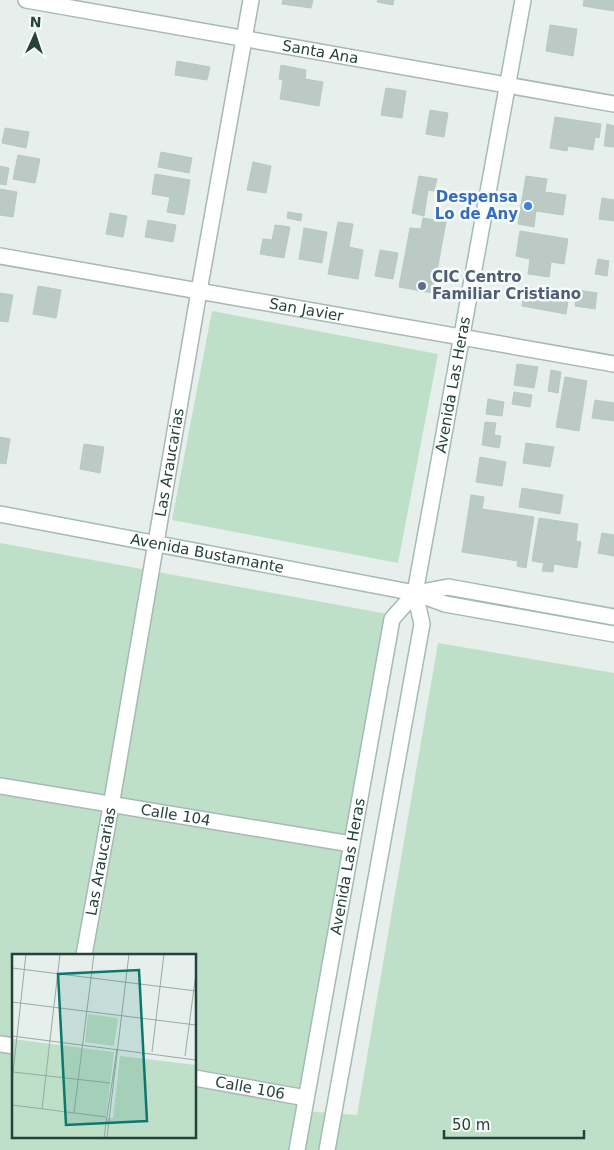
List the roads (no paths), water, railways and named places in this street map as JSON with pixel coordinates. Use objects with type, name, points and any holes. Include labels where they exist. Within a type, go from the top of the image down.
[{"type":"street","name":"Santa Ana","points":[[26,0],[614,104]]},
{"type":"street","name":"Las Araucarias","points":[[84,954],[251,0]]},
{"type":"street","name":"Avenida Las Heras","points":[[327,1150],[422,624],[415,593],[523,0]]},
{"type":"street","name":"San Javier","points":[[0,256],[614,364]]},
{"type":"street","name":"Avenida Bustamante","points":[[0,514],[415,593],[445,604],[614,634]]},
{"type":"street","name":"Avenida Bustamante","points":[[415,593],[448,587],[614,617]]},
{"type":"street","name":"Avenida Las Heras","points":[[296,1150],[392,619],[415,593]]},
{"type":"street","name":"Calle 104","points":[[0,786],[111,806],[351,844]]},
{"type":"street","name":"Calle 106","points":[[196,1078],[306,1098]]},
{"type":"place","name":"Despensa Lo de Any","points":[[528,206]]},
{"type":"place","name":"CIC Centro Familiar Cristiano","points":[[422,286]]}]
